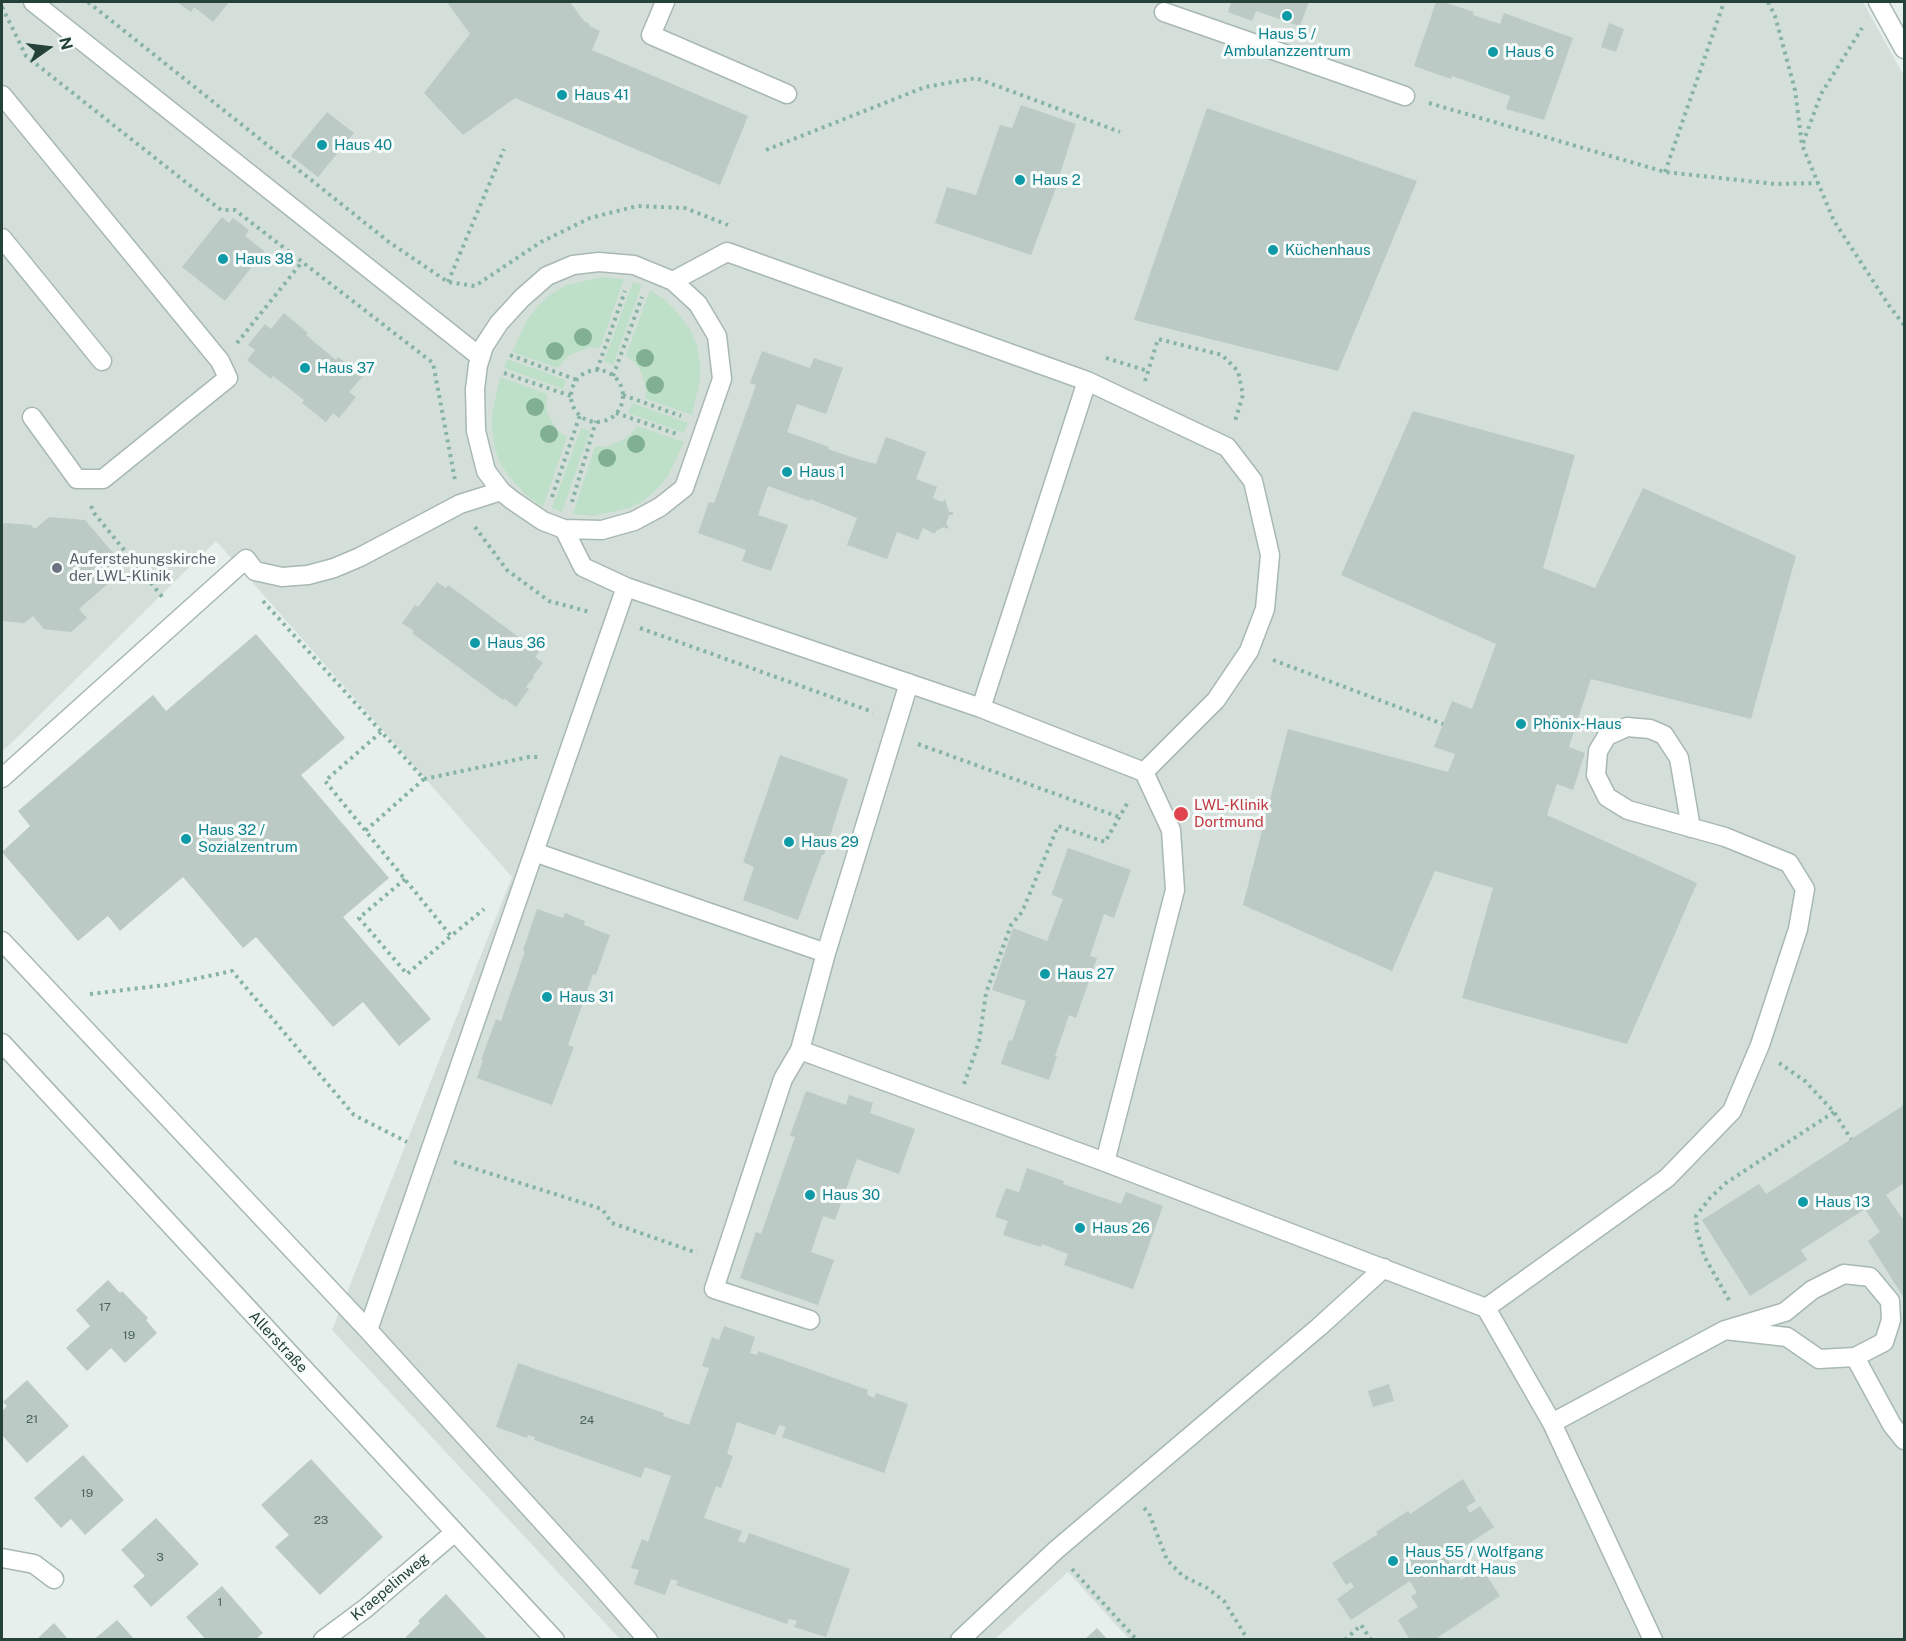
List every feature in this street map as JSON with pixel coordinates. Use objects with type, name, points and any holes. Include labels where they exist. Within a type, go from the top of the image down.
[{"type":"street","points":[[33,2],[480,356]]},
{"type":"street","points":[[665,2],[651,35],[787,94]]},
{"type":"street","points":[[1878,2],[1905,49]]},
{"type":"street","points":[[1164,12],[1405,96]]},
{"type":"street","points":[[2,95],[220,361],[228,378],[103,479],[77,479],[32,417]]},
{"type":"street","points":[[2,238],[102,361]]},
{"type":"street","points":[[673,281],[727,252],[1087,381],[1227,447],[1253,481],[1270,555],[1265,609],[1249,651],[1216,700],[1144,772]]},
{"type":"street","points":[[599,262],[634,265],[673,281],[698,304],[717,336],[722,379],[684,488],[660,507],[634,522],[602,530],[564,529],[543,521],[501,491],[486,471],[476,430],[475,389],[480,356],[507,315],[547,276],[573,265],[599,262]]},
{"type":"street","points":[[981,708],[1087,381]]},
{"type":"street","points":[[2,778],[246,559],[255,571],[282,577],[308,576],[334,568],[460,504],[501,491]]},
{"type":"street","points":[[564,529],[583,567],[626,587],[981,708],[1144,772],[1171,830],[1175,890],[1105,1162]]},
{"type":"street","points":[[368,1330],[626,587]]},
{"type":"street","points":[[810,1320],[714,1289],[783,1079],[800,1050],[826,953],[909,683]]},
{"type":"street","points":[[1486,1308],[1667,1178],[1732,1111],[1756,1054],[1798,929],[1805,889],[1789,862],[1725,837],[1691,828],[1628,810],[1607,796],[1596,776],[1598,750],[1607,736],[1627,727],[1650,729],[1664,735],[1679,758],[1691,828]]},
{"type":"street","points":[[534,852],[826,953]]},
{"type":"street","points":[[2,941],[368,1330],[648,1640]]},
{"type":"street","name":"Allerstraße","points":[[2,1043],[555,1640]]},
{"type":"street","points":[[800,1050],[1105,1162],[1486,1308],[1552,1423],[1653,1640]]},
{"type":"street","points":[[960,1640],[1056,1550],[1319,1327],[1384,1268]]},
{"type":"street","points":[[1552,1423],[1725,1330],[1785,1312],[1812,1290],[1844,1275],[1870,1277],[1890,1301],[1891,1320],[1884,1342],[1856,1357],[1819,1359],[1787,1336],[1725,1330]]},
{"type":"street","points":[[1856,1357],[1892,1425],[1905,1440]]},
{"type":"street","name":"Kraepelinweg","points":[[323,1640],[366,1608],[455,1532]]},
{"type":"street","points":[[2,1558],[34,1564],[54,1579]]},
{"type":"path","points":[[88,2],[389,242],[448,282],[475,286],[541,242],[590,218],[637,206],[685,208],[736,227]]},
{"type":"path","points":[[1665,172],[1724,2]]},
{"type":"path","points":[[1768,2],[1775,16],[1795,90],[1802,145],[1834,221],[1890,307],[1905,325]]},
{"type":"path","points":[[1802,145],[1821,94],[1878,2]]},
{"type":"path","points":[[2,7],[26,56],[220,210],[235,210],[433,363],[460,504],[507,570],[549,601],[615,619],[898,721],[910,741],[1119,817]]},
{"type":"path","points":[[766,150],[925,87],[976,78],[1120,132]]},
{"type":"path","points":[[1405,96],[1665,172],[1775,184],[1818,183]]},
{"type":"path","points":[[448,282],[504,149]]},
{"type":"path","points":[[220,361],[302,262]]},
{"type":"path","points":[[597,370],[634,265]]},
{"type":"path","points":[[613,376],[651,272]]},
{"type":"path","points":[[1138,405],[1158,339],[1222,354],[1238,371],[1243,394],[1227,447]]},
{"type":"path","points":[[480,356],[577,380]]},
{"type":"path","points":[[480,356],[571,396]]},
{"type":"path","points":[[597,370],[613,376],[623,395],[616,413],[604,421],[588,420],[580,415],[572,404],[571,396],[577,380],[590,371],[597,370]]},
{"type":"path","points":[[623,395],[706,425]]},
{"type":"path","points":[[616,413],[700,443]]},
{"type":"path","points":[[543,521],[580,415]]},
{"type":"path","points":[[564,529],[596,421]]},
{"type":"path","points":[[77,479],[94,513],[179,619]]},
{"type":"path","points":[[235,569],[424,779]]},
{"type":"path","points":[[1249,651],[1443,724]]},
{"type":"path","points":[[381,732],[325,781],[452,936]]},
{"type":"path","points":[[365,831],[424,779],[529,757],[567,759]]},
{"type":"path","points":[[955,1108],[979,1042],[986,993],[1011,925],[1022,912],[1059,826],[1105,843],[1144,772]]},
{"type":"path","points":[[405,879],[359,918],[407,974],[489,906]]},
{"type":"path","points":[[56,998],[166,985],[232,971],[354,1115],[428,1154],[603,1209],[612,1223],[724,1262]]},
{"type":"path","points":[[1756,1054],[1776,1060],[1805,1081],[1834,1112],[1851,1139]]},
{"type":"path","points":[[1743,1324],[1704,1256],[1697,1231],[1696,1216],[1710,1198],[1726,1184],[1834,1112]]},
{"type":"path","points":[[1129,1488],[1149,1513],[1167,1560],[1183,1576],[1207,1588],[1224,1601],[1248,1640]]},
{"type":"path","points":[[1056,1550],[1137,1640]]},
{"type":"path","points":[[1346,1640],[1361,1625],[1371,1640]]},
{"type":"shaded area","name":"LWL-Klinik Dortmund","points":[[2,2],[1863,2],[1904,76],[1904,1639],[1129,1639],[1068,1572],[995,1639],[620,1639],[332,1330],[512,877],[216,541],[2,752]]},
{"type":"green space","points":[[603,277],[624,279],[600,348],[590,347],[572,354],[558,368],[512,352],[527,320],[551,294],[566,285]]},
{"type":"green space","points":[[633,282],[642,285],[613,365],[604,361]]},
{"type":"green space","points":[[650,290],[678,313],[690,329],[697,345],[700,380],[692,415],[646,399],[646,388],[640,369],[626,356]]},
{"type":"green space","points":[[507,359],[566,380],[563,389],[504,368]]},
{"type":"green space","points":[[500,377],[547,394],[548,415],[558,431],[567,437],[543,507],[526,495],[513,481],[501,465],[495,449],[492,414]]},
{"type":"green space","points":[[632,403],[688,423],[684,433],[628,413]]},
{"type":"green space","points":[[637,426],[684,442],[669,474],[658,488],[630,508],[593,516],[573,514],[595,446],[606,447],[623,440]]},
{"type":"green space","points":[[581,428],[590,431],[562,512],[552,508]]},
{"type":"building","points":[[177,2],[229,2],[213,22],[194,7],[191,12]]},
{"type":"building","name":"Haus 41","points":[[447,2],[570,2],[584,21],[590,24],[589,26],[600,31],[592,50],[748,116],[720,185],[515,98],[463,135],[424,93],[470,34]]},
{"type":"building","name":"Haus 5 / Ambulanzzentrum","points":[[1231,2],[1309,2],[1300,26],[1256,11],[1252,21],[1228,12]]},
{"type":"building","name":"Haus 6","points":[[1436,2],[1444,2],[1474,12],[1473,15],[1500,24],[1504,13],[1573,38],[1544,120],[1506,109],[1510,96],[1414,66]]},
{"type":"building","points":[[1609,23],[1624,29],[1616,52],[1601,47]]},
{"type":"building","name":"Haus 2","points":[[1021,105],[1076,124],[1059,180],[1031,255],[935,223],[947,187],[976,195],[1000,125],[1012,128]]},
{"type":"building","name":"Küchenhaus","points":[[1207,108],[1417,181],[1338,371],[1134,320]]},
{"type":"building","name":"Haus 40","points":[[327,112],[354,133],[318,177],[291,156]]},
{"type":"building","name":"Haus 38","points":[[222,217],[229,223],[233,218],[249,230],[245,236],[264,251],[225,301],[182,267]]},
{"type":"building","name":"Haus 37","points":[[284,313],[336,360],[338,357],[363,376],[349,392],[356,397],[339,418],[333,413],[326,422],[302,403],[304,400],[273,376],[271,379],[247,360],[255,350],[248,345],[265,324],[271,329]]},
{"type":"building","name":"Haus 1","points":[[762,351],[810,368],[814,358],[843,368],[826,414],[797,404],[787,432],[829,447],[828,449],[876,464],[886,437],[926,452],[916,479],[937,487],[933,498],[942,502],[945,499],[949,512],[953,512],[953,515],[949,515],[946,524],[949,527],[936,531],[935,534],[923,528],[918,540],[897,532],[887,559],[847,545],[857,518],[810,499],[810,501],[768,486],[758,515],[788,525],[771,571],[742,561],[746,550],[698,533],[709,502],[714,503],[756,385],[750,383]]},
{"type":"building","name":"Phönix-Haus","points":[[1413,411],[1575,455],[1543,568],[1595,588],[1643,488],[1796,556],[1751,719],[1591,679],[1569,747],[1585,753],[1573,790],[1557,784],[1547,815],[1697,883],[1627,1044],[1462,998],[1493,888],[1435,871],[1392,971],[1243,905],[1288,729],[1448,772],[1455,754],[1434,747],[1452,701],[1472,709],[1496,644],[1341,575]]},
{"type":"building","name":"Auferstehungskirche der LWL-Klinik","points":[[49,517],[85,520],[114,554],[111,581],[79,609],[87,618],[71,632],[44,629],[33,616],[24,623],[2,621],[2,525],[5,523],[31,525],[35,529]]},
{"type":"building","name":"Haus 36","points":[[437,582],[446,588],[448,585],[539,652],[535,657],[543,663],[526,687],[529,689],[516,707],[504,698],[503,700],[412,633],[414,631],[402,623]]},
{"type":"building","name":"Haus 32 / Sozialzentrum","points":[[256,634],[345,738],[301,775],[389,878],[343,917],[431,1019],[399,1046],[363,1002],[333,1027],[256,937],[243,948],[183,877],[120,931],[108,916],[78,941],[2,852],[30,826],[18,811],[153,695],[166,711]]},
{"type":"building","name":"Haus 29","points":[[780,755],[848,779],[824,855],[822,855],[798,920],[743,900],[754,867],[743,862]]},
{"type":"building","name":"Haus 27","points":[[1068,848],[1131,870],[1114,918],[1104,914],[1090,956],[1097,958],[1076,1018],[1069,1015],[1049,1080],[1001,1064],[1026,1001],[992,990],[1013,928],[1047,941],[1063,899],[1052,893]]},
{"type":"building","name":"Haus 31","points":[[537,909],[563,918],[565,913],[585,921],[584,925],[610,935],[596,975],[593,974],[568,1045],[574,1047],[552,1105],[477,1078],[496,1019],[501,1021]]},
{"type":"building","name":"Haus 30","points":[[806,1091],[846,1105],[849,1095],[873,1103],[870,1113],[915,1129],[899,1174],[857,1159],[835,1220],[823,1216],[811,1252],[834,1260],[818,1305],[740,1278],[756,1232],[761,1234],[795,1137],[790,1136]]},
{"type":"building","name":"Haus 13","points":[[1904,1105],[1904,1183],[1886,1195],[1902,1218],[1904,1217],[1904,1298],[1868,1241],[1880,1232],[1865,1209],[1801,1250],[1807,1260],[1750,1296],[1702,1220],[1759,1184],[1766,1194]]},
{"type":"building","name":"Haus 26","points":[[1027,1168],[1064,1181],[1063,1184],[1121,1204],[1126,1192],[1163,1206],[1133,1289],[1064,1265],[1068,1254],[1042,1244],[1041,1247],[1003,1235],[1008,1221],[995,1217],[1006,1188],[1019,1192]]},
{"type":"building","points":[[108,1280],[148,1318],[146,1320],[157,1333],[125,1363],[111,1348],[87,1371],[66,1348],[90,1326],[76,1310]]},
{"type":"building","points":[[724,1326],[755,1337],[750,1353],[757,1355],[758,1351],[868,1390],[867,1395],[874,1398],[876,1393],[908,1404],[884,1473],[782,1437],[786,1427],[779,1425],[775,1435],[737,1422],[727,1454],[733,1456],[721,1488],[716,1486],[704,1518],[742,1531],[738,1541],[745,1543],[749,1533],[850,1569],[826,1637],[794,1627],[797,1621],[789,1619],[787,1624],[676,1585],[678,1581],[671,1579],[665,1595],[634,1584],[639,1570],[631,1568],[642,1539],[648,1542],[671,1476],[645,1467],[641,1478],[534,1440],[535,1437],[528,1435],[527,1438],[496,1427],[518,1363],[664,1413],[663,1416],[689,1425],[709,1368],[702,1366],[712,1337],[719,1340]]},
{"type":"building","points":[[27,1380],[69,1426],[27,1463],[2,1435],[2,1411],[7,1406],[3,1402]]},
{"type":"building","points":[[1389,1384],[1394,1401],[1373,1407],[1368,1391]]},
{"type":"building","points":[[83,1455],[124,1500],[85,1535],[71,1519],[61,1528],[34,1498]]},
{"type":"building","points":[[311,1459],[383,1537],[320,1595],[275,1547],[289,1535],[261,1505]]},
{"type":"building","name":"Haus 55 / Wolfgang Leonhardt Haus","points":[[1463,1479],[1476,1501],[1466,1507],[1470,1513],[1480,1506],[1494,1527],[1447,1558],[1461,1580],[1481,1567],[1500,1596],[1434,1640],[1410,1640],[1398,1620],[1418,1607],[1411,1596],[1417,1593],[1410,1581],[1351,1620],[1337,1599],[1354,1587],[1351,1582],[1346,1585],[1332,1563],[1378,1534],[1376,1532],[1397,1518],[1408,1511],[1410,1514]]},
{"type":"building","points":[[156,1518],[199,1564],[151,1607],[133,1586],[145,1576],[121,1550]]},
{"type":"building","points":[[222,1586],[263,1633],[255,1640],[206,1640],[186,1617]]},
{"type":"building","points":[[446,1594],[488,1640],[403,1640],[420,1623],[418,1621]]},
{"type":"building","points":[[117,1620],[135,1640],[93,1640],[104,1631]]},
{"type":"building","points":[[54,1623],[69,1640],[36,1640]]},
{"type":"building","points":[[1097,1628],[1108,1640],[1084,1640]]},
{"type":"place","name":"Haus 5 / Ambulanzzentrum","points":[[1287,16]]},
{"type":"place","name":"Haus 6","points":[[1493,52]]},
{"type":"place","name":"Haus 41","points":[[562,95]]},
{"type":"place","name":"Haus 40","points":[[322,145]]},
{"type":"place","name":"Haus 2","points":[[1020,180]]},
{"type":"place","name":"Küchenhaus","points":[[1273,250]]},
{"type":"place","name":"Haus 38","points":[[223,259]]},
{"type":"place","name":"Haus 37","points":[[305,368]]},
{"type":"place","name":"Haus 1","points":[[787,472]]},
{"type":"place","name":"Auferstehungskirche der LWL-Klinik","points":[[57,568]]},
{"type":"place","name":"Haus 36","points":[[475,643]]},
{"type":"place","name":"Phönix-Haus","points":[[1521,724]]},
{"type":"place","name":"LWL-Klinik Dortmund","points":[[1181,814]]},
{"type":"place","name":"Haus 32 / Sozialzentrum","points":[[186,839]]},
{"type":"place","name":"Haus 29","points":[[789,842]]},
{"type":"place","name":"Haus 27","points":[[1045,974]]},
{"type":"place","name":"Haus 31","points":[[547,997]]},
{"type":"place","name":"Haus 30","points":[[810,1195]]},
{"type":"place","name":"Haus 13","points":[[1803,1202]]},
{"type":"place","name":"Haus 26","points":[[1080,1228]]},
{"type":"place","name":"Haus 55 / Wolfgang Leonhardt Haus","points":[[1393,1561]]}]
